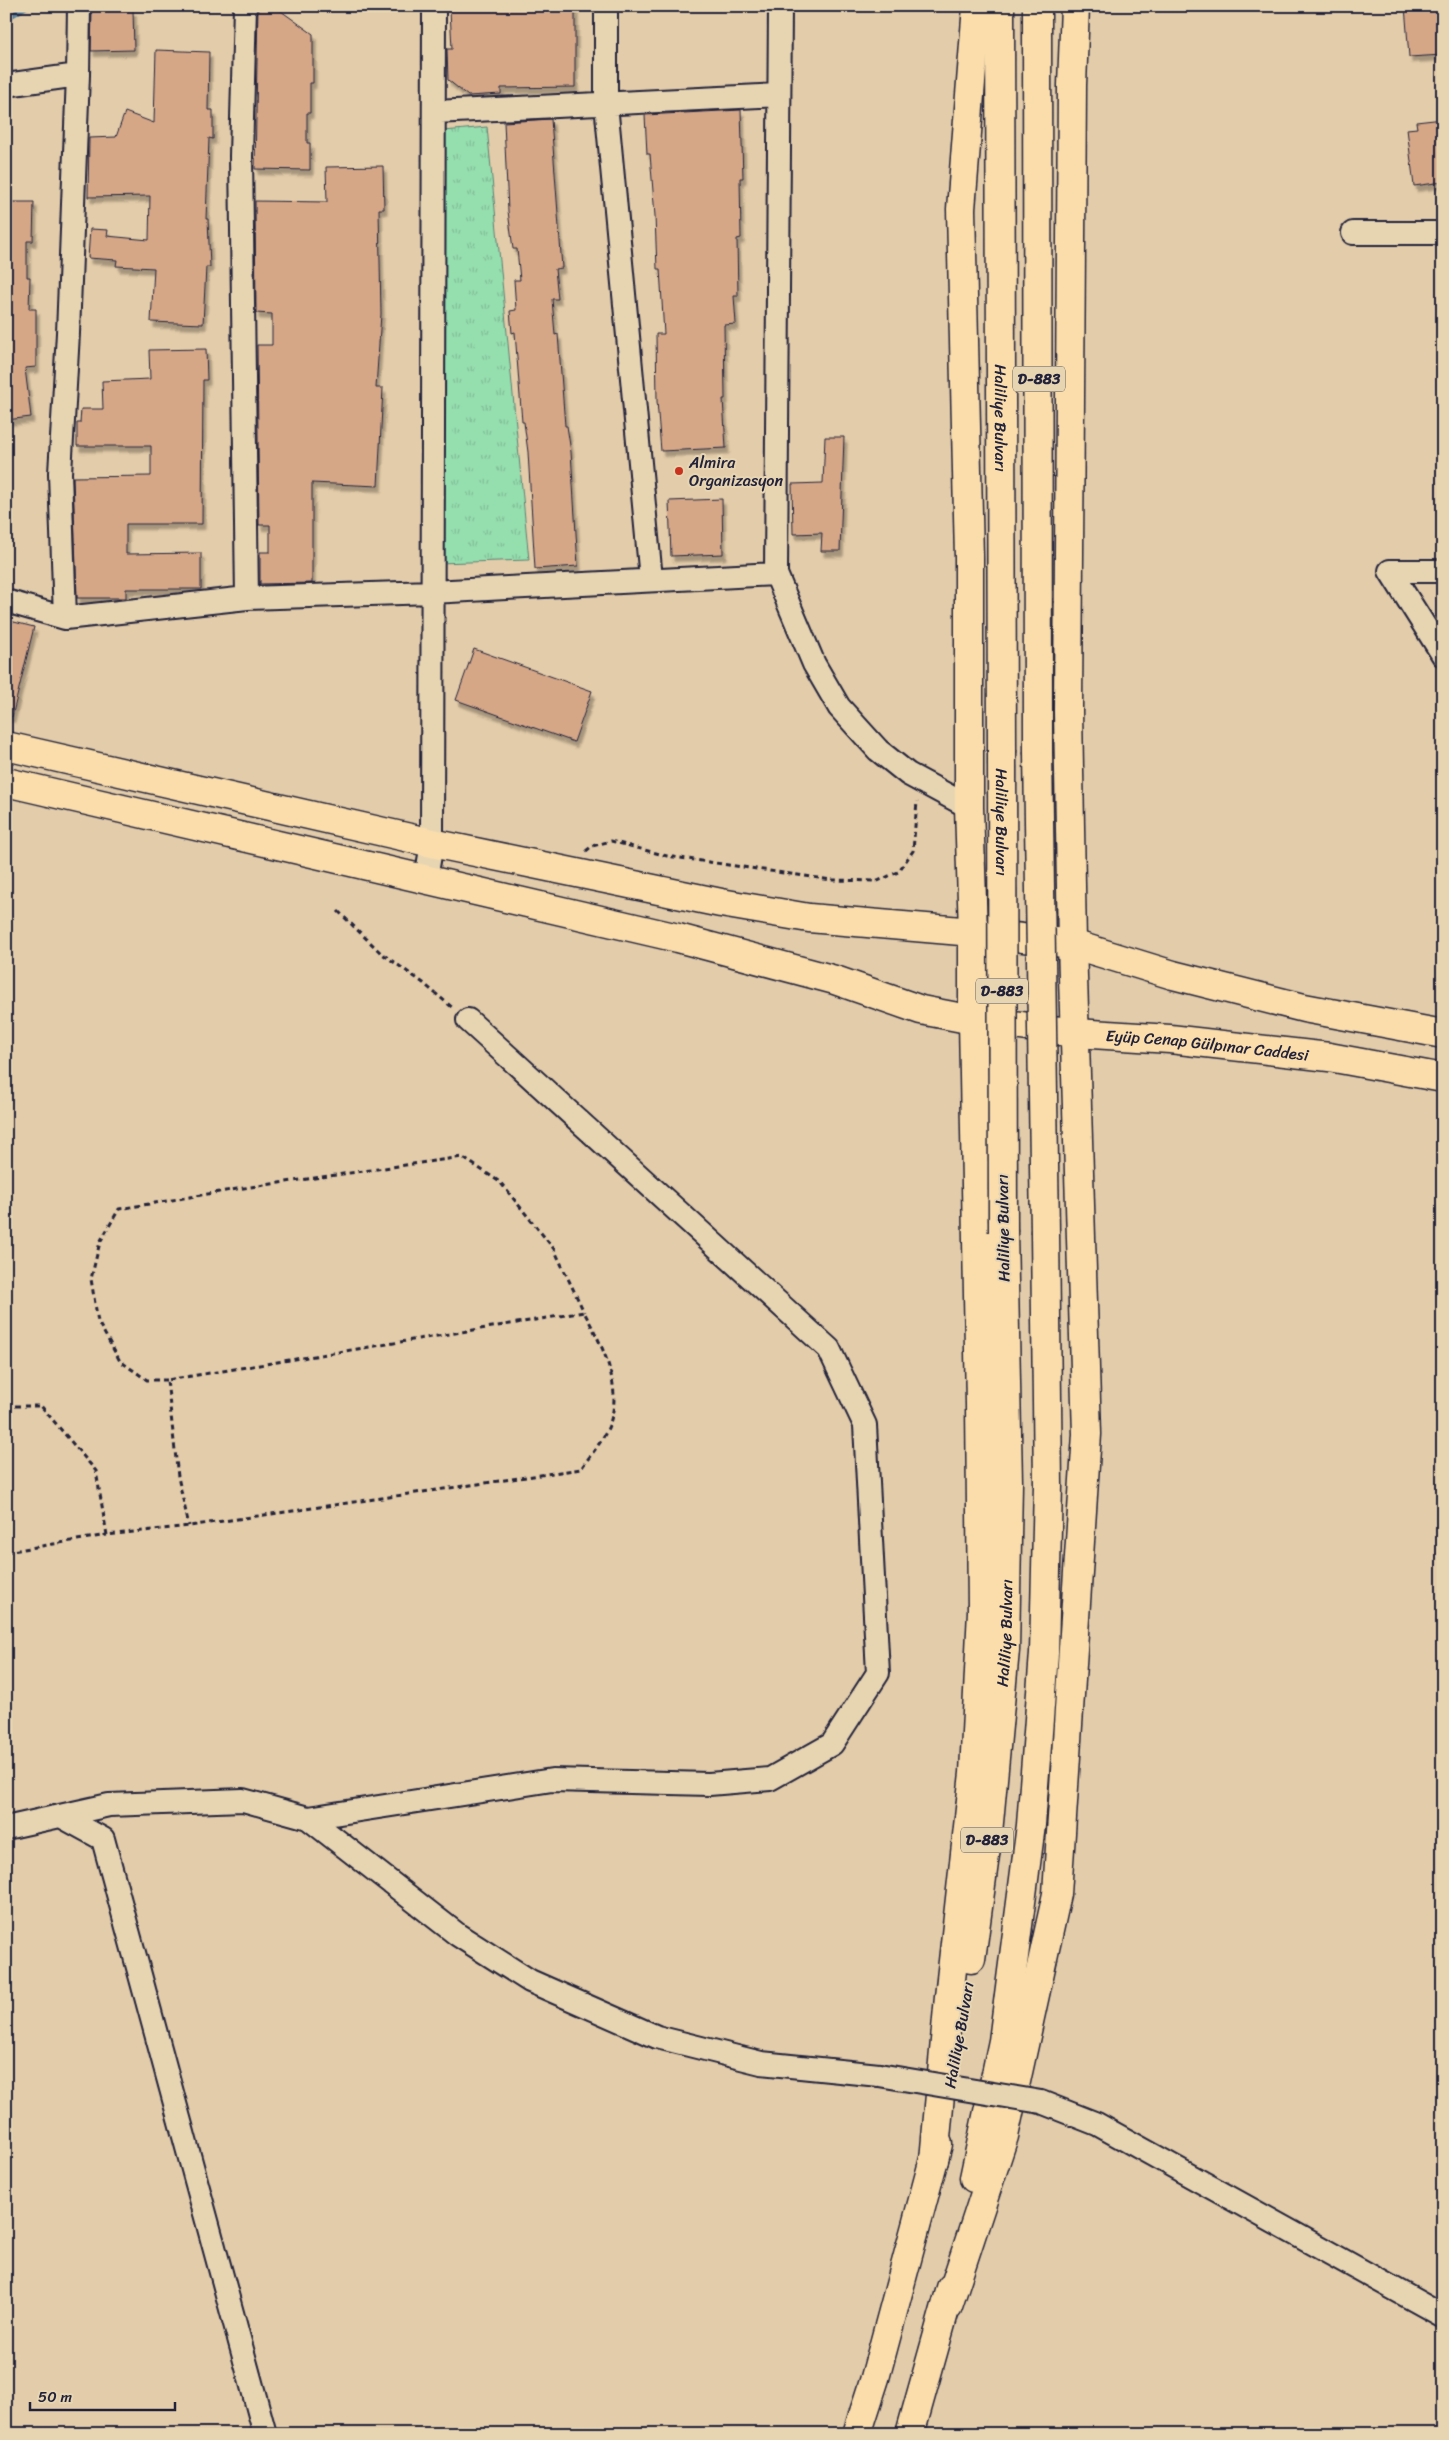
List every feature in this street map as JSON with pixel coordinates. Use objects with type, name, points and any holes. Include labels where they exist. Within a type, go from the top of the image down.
[{"type":"main road","points":[[934,2160],[949,1997],[974,1773],[982,1611],[972,1020],[973,932],[969,807],[970,558],[962,209],[961,6]]},
{"type":"main road","points":[[962,209],[977,6]]},
{"type":"main road","name":"Haliliye Bulvarı","points":[[857,2434],[875,2378],[934,2160],[964,2017],[988,1833],[1005,1650],[1008,1483],[1003,1232],[1000,6]]},
{"type":"main road","name":"D-883","points":[[910,2434],[948,2306],[1003,2041],[1031,1825],[1044,1653],[1048,1485],[1038,752],[1037,6]]},
{"type":"main road","points":[[1063,6],[1072,85]]},
{"type":"main road","points":[[948,2306],[1004,2136],[1057,1894],[1087,1434],[1072,944],[1068,710],[1072,341],[1072,85],[1075,6]]},
{"type":"main road","points":[[6,746],[432,843],[720,903],[809,918],[973,932],[1072,944],[1174,975],[1294,1006],[1443,1034]]},
{"type":"main road","name":"Eyüp Cenap Gülpınar Caddesi","points":[[6,782],[678,938],[835,980],[921,1010],[972,1020],[1076,1033],[1170,1039],[1329,1057],[1443,1078]]},
{"type":"street","points":[[65,618],[60,474],[78,75],[79,6]]},
{"type":"street","points":[[245,6],[241,156],[247,598]]},
{"type":"street","points":[[426,879],[432,843],[434,6]]},
{"type":"street","points":[[606,6],[606,104],[650,580]]},
{"type":"street","points":[[780,6],[776,574],[814,664],[839,707],[878,750],[915,778],[969,807]]},
{"type":"street","points":[[6,85],[78,75]]},
{"type":"street","points":[[435,112],[779,95]]},
{"type":"street","points":[[1353,233],[1443,234]]},
{"type":"street","points":[[1443,572],[1390,571],[1443,655]]},
{"type":"street","points":[[6,601],[65,618],[247,598],[432,592],[776,574]]},
{"type":"street","points":[[308,1818],[552,1780],[709,1784],[770,1779],[832,1744],[878,1673],[865,1426],[829,1349],[468,1020]]},
{"type":"street","points":[[6,1828],[109,1805],[243,1800],[308,1818],[458,1935],[530,1981],[657,2037],[761,2063],[879,2075],[1041,2102],[1097,2124],[1443,2316]]},
{"type":"street","points":[[61,1816],[103,1839],[265,2434]]},
{"type":"path","points":[[567,871],[592,846],[610,841],[667,856],[832,880],[878,881],[898,872],[913,851],[917,807],[915,778]]},
{"type":"path","points":[[338,911],[381,953],[422,982],[468,1020]]},
{"type":"path","points":[[6,1552],[107,1535],[189,1526],[581,1469],[606,1433],[616,1396],[603,1346],[584,1312],[554,1249],[500,1182],[462,1157],[237,1189],[119,1209],[100,1242],[91,1280],[98,1322],[120,1361],[147,1380],[167,1380],[584,1312]]},
{"type":"path","points":[[167,1380],[178,1476],[189,1526]]},
{"type":"path","points":[[6,1406],[41,1406],[96,1471],[107,1535]]},
{"type":"green space","points":[[487,127],[529,560],[439,563],[444,131]]},
{"type":"building","points":[[258,6],[274,6],[313,34],[313,83],[310,83],[310,113],[307,113],[307,143],[310,143],[310,170],[255,169]]},
{"type":"building","points":[[525,6],[575,6],[575,87],[501,88],[501,94],[468,96],[448,80],[447,49],[452,49],[450,10]]},
{"type":"building","points":[[1405,6],[1443,6],[1443,55],[1409,57]]},
{"type":"building","points":[[133,10],[134,50],[91,51],[92,11]]},
{"type":"building","points":[[156,50],[209,52],[208,110],[213,110],[213,139],[209,138],[206,219],[208,219],[210,267],[206,267],[203,324],[151,322],[154,268],[116,266],[117,260],[88,258],[90,229],[108,230],[107,236],[149,240],[150,196],[88,197],[89,138],[116,137],[125,112],[154,123]]},
{"type":"building","points":[[741,110],[743,178],[740,178],[741,238],[737,239],[738,296],[734,296],[736,324],[724,325],[725,399],[723,399],[726,448],[661,451],[657,401],[656,334],[664,334],[660,269],[657,269],[655,216],[650,154],[647,154],[645,115]]},
{"type":"building","points":[[551,119],[562,268],[555,269],[558,299],[552,299],[555,335],[558,334],[565,426],[567,426],[571,452],[578,566],[535,569],[528,452],[524,422],[522,422],[515,332],[512,333],[510,311],[516,310],[514,280],[520,280],[517,249],[513,249],[508,211],[504,122]]},
{"type":"building","points":[[1443,119],[1443,182],[1414,186],[1407,129],[1417,128],[1416,122]]},
{"type":"building","points":[[383,166],[384,209],[379,209],[381,314],[376,388],[383,388],[378,486],[312,483],[312,583],[260,584],[260,552],[270,552],[270,525],[259,525],[257,345],[272,345],[272,314],[256,313],[255,201],[327,202],[326,167]]},
{"type":"building","points":[[6,202],[34,202],[33,241],[27,241],[27,277],[30,277],[29,309],[36,309],[36,367],[25,368],[31,417],[6,420]]},
{"type":"building","points":[[206,349],[207,380],[203,380],[202,524],[126,524],[126,554],[201,553],[201,589],[126,589],[126,598],[77,598],[73,477],[151,476],[151,446],[77,446],[77,423],[80,423],[81,409],[103,409],[102,381],[150,379],[149,350]]},
{"type":"building","points":[[825,437],[844,437],[840,551],[821,551],[822,533],[793,534],[792,484],[823,483]]},
{"type":"building","points":[[722,499],[723,554],[671,556],[669,501]]},
{"type":"building","points":[[6,620],[34,627],[12,717],[6,716]]},
{"type":"building","points":[[474,649],[592,691],[574,742],[456,700]]},
{"type":"waterway","points":[[6,19],[27,6]]},
{"type":"place","name":"Almira Organizasyon","points":[[679,471]]}]
